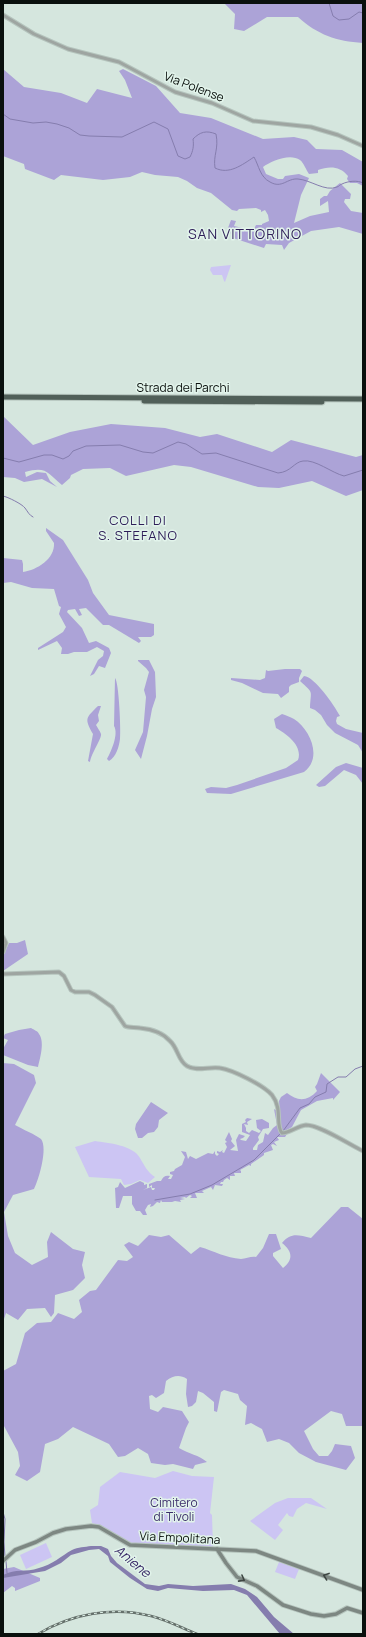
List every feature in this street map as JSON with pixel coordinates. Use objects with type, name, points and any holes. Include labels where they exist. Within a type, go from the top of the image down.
[{"type":"highway","name":"Strada dei Parchi","points":[[3,399],[363,399]]},
{"type":"highway","name":"Strada dei Parchi","points":[[3,399],[363,402]]},
{"type":"main road","name":"Via Empolitana","points":[[3,1561],[14,1550],[36,1542],[55,1532],[89,1526],[99,1528],[130,1545],[258,1552],[363,1590]]},
{"type":"main road","points":[[217,1550],[237,1577],[257,1586],[283,1605],[320,1616],[333,1615],[347,1608],[363,1613]]},
{"type":"street","name":"Via Polense","points":[[3,15],[34,34],[71,50],[119,62],[175,92],[212,103],[253,121],[311,127],[338,135],[363,146]]},
{"type":"street","points":[[3,937],[6,943],[3,952]]},
{"type":"street","points":[[3,974],[60,972],[64,976],[70,990],[75,992],[89,992],[95,995],[112,1007],[125,1026],[152,1030],[168,1039],[176,1049],[181,1062],[188,1067],[225,1069],[253,1082],[268,1092],[278,1106],[279,1128],[282,1133],[286,1133],[301,1126],[308,1126],[337,1136],[363,1152]]},
{"type":"green space","points":[[231,265],[225,282],[222,275],[213,275],[210,270],[211,267]]},
{"type":"green space","points":[[95,1141],[120,1145],[132,1150],[137,1154],[148,1171],[155,1177],[148,1183],[140,1180],[124,1185],[121,1179],[89,1177],[75,1147]]},
{"type":"green space","name":"Cimitero di Tivoli","points":[[173,1471],[192,1476],[214,1477],[210,1513],[212,1515],[213,1547],[134,1544],[123,1540],[103,1527],[92,1523],[90,1510],[98,1505],[100,1487],[120,1472],[155,1478]]},
{"type":"green space","points":[[288,1498],[311,1498],[327,1509],[306,1503],[297,1509],[293,1517],[289,1516],[287,1513],[278,1525],[283,1530],[275,1540],[250,1521],[275,1503]]},
{"type":"green space","points":[[46,1543],[52,1557],[26,1569],[20,1555]]},
{"type":"green space","points":[[279,1562],[299,1569],[295,1579],[275,1572]]},
{"type":"shaded area","points":[[224,3],[363,3],[363,43],[344,41],[320,33],[298,17],[267,17],[244,31],[234,29],[235,14]]},
{"type":"shaded area","points":[[3,69],[24,87],[61,93],[87,103],[97,89],[132,98],[125,80],[119,71],[123,69],[156,86],[180,113],[211,118],[263,139],[294,137],[307,140],[316,149],[342,150],[363,162],[363,186],[357,183],[350,183],[347,179],[348,176],[345,173],[334,168],[322,169],[318,170],[318,173],[309,174],[300,160],[291,157],[271,162],[263,167],[266,174],[278,179],[283,179],[285,176],[299,174],[309,178],[301,195],[294,223],[310,216],[329,212],[328,201],[320,206],[320,199],[327,196],[330,191],[340,183],[351,194],[350,199],[345,199],[344,202],[351,211],[363,213],[363,234],[339,227],[311,231],[289,243],[284,250],[282,245],[266,244],[264,248],[233,238],[228,228],[231,220],[236,221],[234,226],[254,229],[256,225],[262,225],[269,221],[265,210],[261,212],[261,210],[256,208],[239,209],[237,211],[232,210],[211,193],[197,188],[178,177],[142,172],[130,177],[103,180],[61,175],[54,180],[25,169],[24,164],[3,156]]},
{"type":"shaded area","points":[[3,416],[33,445],[70,432],[111,424],[165,428],[200,437],[217,434],[272,452],[291,440],[356,457],[363,455],[363,490],[346,496],[312,481],[279,488],[258,487],[191,467],[174,465],[126,476],[110,468],[83,469],[71,475],[70,478],[62,485],[50,474],[42,470],[32,470],[25,472],[26,477],[37,472],[46,473],[50,481],[57,487],[42,479],[24,482],[15,478],[3,477]]},
{"type":"shaded area","points":[[46,528],[63,540],[88,580],[93,593],[109,615],[154,624],[154,635],[151,637],[138,637],[141,641],[139,643],[109,625],[103,625],[86,608],[79,609],[82,615],[79,616],[75,609],[68,610],[67,612],[82,628],[89,643],[96,641],[109,648],[111,653],[105,668],[99,666],[94,674],[90,676],[98,660],[103,656],[104,651],[97,647],[87,652],[61,654],[62,648],[57,641],[38,650],[38,648],[63,632],[66,627],[59,614],[61,607],[59,606],[54,589],[32,588],[11,582],[3,583],[3,558],[22,560],[23,572],[34,569],[44,563],[52,554],[54,543],[46,531]]},
{"type":"shaded area","points":[[138,660],[149,660],[155,672],[156,697],[141,759],[135,750],[143,732],[146,697],[144,690],[149,672]]},
{"type":"shaded area","points":[[300,669],[302,671],[299,682],[291,685],[289,687],[289,692],[281,698],[278,694],[263,693],[242,683],[231,680],[231,678],[260,680],[265,678],[266,670]]},
{"type":"shaded area","points":[[304,676],[319,686],[333,705],[340,716],[337,717],[337,724],[346,729],[363,733],[363,753],[358,745],[335,733],[327,725],[321,715],[310,708],[311,692],[300,681]]},
{"type":"shaded area","points":[[115,678],[119,697],[120,739],[117,752],[109,761],[107,759],[116,734],[114,726]]},
{"type":"shaded area","points":[[98,706],[101,706],[98,715],[99,721],[96,725],[101,733],[101,736],[90,762],[88,761],[93,734],[87,721],[91,713]]},
{"type":"shaded area","points":[[282,714],[294,719],[309,736],[313,752],[313,759],[310,766],[304,772],[231,794],[207,793],[205,789],[211,787],[226,788],[237,785],[286,768],[298,760],[299,755],[296,745],[289,737],[276,728],[274,719]]},
{"type":"shaded area","points":[[346,763],[363,768],[363,784],[356,775],[344,770],[325,786],[319,787],[316,785],[336,767]]},
{"type":"shaded area","points":[[25,940],[28,954],[3,971],[3,956],[9,943],[17,943]]},
{"type":"shaded area","points":[[31,1028],[37,1031],[42,1041],[42,1050],[38,1067],[28,1065],[3,1055],[3,1049],[8,1040],[3,1038],[5,1034]]},
{"type":"shaded area","points":[[3,1063],[14,1064],[34,1075],[36,1083],[15,1125],[41,1139],[44,1149],[40,1171],[34,1189],[13,1195],[4,1212],[8,1236],[15,1253],[32,1265],[48,1257],[47,1242],[51,1232],[73,1249],[85,1252],[82,1265],[85,1278],[73,1290],[55,1295],[54,1313],[51,1317],[45,1308],[27,1309],[18,1320],[6,1313],[3,1322]]},
{"type":"shaded area","points":[[321,1073],[340,1092],[333,1100],[333,1098],[317,1101],[301,1110],[292,1127],[285,1131],[281,1130],[279,1101],[281,1097],[287,1093],[298,1099],[306,1099],[310,1097],[317,1091],[315,1087]]},
{"type":"shaded area","points":[[151,1102],[168,1113],[159,1120],[158,1127],[154,1132],[148,1133],[142,1138],[138,1138],[135,1129],[136,1124]]},
{"type":"shaded area","points":[[274,1109],[277,1111],[279,1132],[281,1134],[287,1134],[285,1137],[277,1137],[279,1140],[274,1142],[277,1146],[273,1144],[271,1145],[273,1150],[264,1153],[264,1155],[251,1164],[251,1166],[249,1165],[240,1170],[241,1173],[234,1173],[235,1176],[230,1176],[230,1180],[227,1178],[221,1182],[220,1184],[223,1184],[222,1186],[215,1185],[213,1190],[211,1187],[202,1191],[204,1193],[195,1193],[197,1198],[190,1198],[192,1196],[190,1195],[186,1198],[180,1198],[185,1199],[180,1200],[181,1202],[162,1202],[161,1200],[160,1203],[157,1202],[153,1206],[150,1207],[151,1204],[148,1205],[145,1210],[147,1215],[143,1215],[140,1211],[136,1211],[132,1204],[132,1196],[123,1196],[119,1208],[116,1208],[115,1188],[118,1187],[120,1182],[125,1188],[140,1181],[144,1183],[144,1185],[147,1184],[147,1188],[143,1190],[151,1187],[152,1190],[154,1190],[155,1188],[152,1188],[152,1185],[149,1187],[149,1184],[161,1181],[166,1176],[170,1176],[168,1179],[171,1179],[173,1175],[170,1174],[170,1172],[182,1165],[185,1157],[181,1151],[186,1152],[188,1159],[190,1156],[196,1159],[208,1153],[213,1154],[215,1151],[217,1156],[219,1154],[217,1151],[220,1152],[223,1150],[222,1152],[224,1153],[227,1147],[225,1143],[227,1142],[225,1140],[229,1132],[232,1139],[231,1141],[235,1146],[230,1150],[238,1151],[236,1140],[239,1134],[245,1136],[240,1139],[241,1140],[246,1141],[250,1135],[242,1132],[242,1124],[246,1122],[245,1120],[247,1118],[252,1119],[247,1122],[248,1125],[244,1124],[246,1131],[249,1133],[252,1130],[259,1133],[261,1131],[257,1128],[256,1120],[262,1119],[269,1123],[269,1128],[263,1129],[258,1137],[259,1140],[253,1148],[253,1150],[257,1150],[258,1145],[263,1142],[265,1133],[268,1135],[277,1125]]},
{"type":"shaded area","points":[[341,1207],[348,1207],[363,1219],[363,1426],[346,1426],[342,1414],[331,1411],[304,1431],[313,1449],[319,1456],[328,1456],[335,1444],[351,1446],[355,1458],[346,1470],[316,1462],[299,1453],[289,1443],[279,1439],[267,1442],[262,1429],[251,1423],[245,1425],[247,1406],[240,1400],[238,1394],[224,1390],[221,1392],[217,1412],[214,1411],[214,1402],[198,1391],[196,1402],[192,1406],[188,1407],[186,1394],[187,1379],[179,1376],[166,1381],[164,1393],[156,1398],[152,1395],[149,1396],[150,1409],[158,1412],[163,1407],[182,1411],[189,1422],[179,1448],[207,1462],[195,1465],[193,1469],[173,1464],[165,1465],[151,1463],[148,1454],[138,1448],[125,1456],[118,1457],[109,1444],[73,1427],[58,1439],[45,1444],[40,1472],[27,1481],[15,1475],[20,1466],[18,1452],[4,1426],[3,1371],[16,1364],[25,1333],[37,1323],[51,1322],[58,1313],[74,1319],[82,1312],[79,1300],[90,1291],[96,1290],[118,1260],[127,1261],[133,1257],[124,1245],[129,1242],[138,1246],[149,1235],[161,1237],[169,1235],[191,1254],[200,1247],[230,1257],[243,1259],[256,1257],[263,1248],[269,1234],[276,1234],[281,1249],[273,1253],[273,1256],[283,1268],[289,1261],[290,1252],[282,1243],[288,1237],[295,1235],[311,1238]]},
{"type":"shaded area","name":"Aniene","points":[[91,1546],[101,1546],[108,1549],[111,1556],[117,1563],[145,1584],[159,1586],[168,1584],[193,1586],[231,1584],[245,1589],[257,1597],[274,1617],[294,1634],[280,1634],[247,1595],[234,1590],[203,1591],[168,1588],[158,1591],[147,1589],[110,1562],[108,1556],[99,1549],[71,1555],[61,1563],[45,1571],[3,1578],[3,1575],[8,1573],[44,1567],[72,1550]]},
{"type":"shaded area","points":[[14,1567],[40,1578],[40,1581],[15,1591],[15,1588],[12,1586],[3,1593],[3,1569]]},
{"type":"waterway","points":[[329,3],[333,16],[339,20],[349,19],[359,12],[363,13]]},
{"type":"waterway","points":[[3,114],[10,119],[33,123],[46,122],[57,124],[69,128],[80,135],[89,136],[122,137],[154,122],[168,129],[178,156],[185,159],[190,157],[193,151],[193,139],[201,133],[209,132],[216,134],[217,144],[215,168],[220,170],[230,170],[254,157],[264,177],[274,184],[281,184],[294,179],[308,181],[328,188],[338,187],[344,183],[350,182],[358,181],[363,183]]},
{"type":"waterway","points":[[3,458],[19,462],[44,455],[52,455],[63,459],[69,456],[73,451],[86,446],[120,445],[143,452],[153,453],[178,442],[186,444],[202,454],[216,453],[278,473],[286,471],[297,463],[303,461],[313,462],[344,476],[363,470]]},
{"type":"waterway","points":[[3,496],[21,505],[33,517]]},
{"type":"waterway","points":[[283,1131],[300,1108],[309,1104],[315,1097],[326,1092],[327,1084],[338,1077],[346,1077],[355,1069],[363,1066]]},
{"type":"waterway","points":[[155,1200],[190,1194],[212,1185],[254,1160],[280,1134]]},
{"type":"waterway","points":[[3,1512],[5,1519],[5,1557]]},
{"type":"waterway","points":[[6,1561],[7,1573]]},
{"type":"railway","points":[[38,1634],[64,1621],[107,1612],[137,1613],[151,1616],[197,1634]]},
{"type":"district","name":"SAN VITTORINO","points":[[245,234]]},
{"type":"district","name":"COLLI DI S. STEFANO","points":[[138,528]]}]
